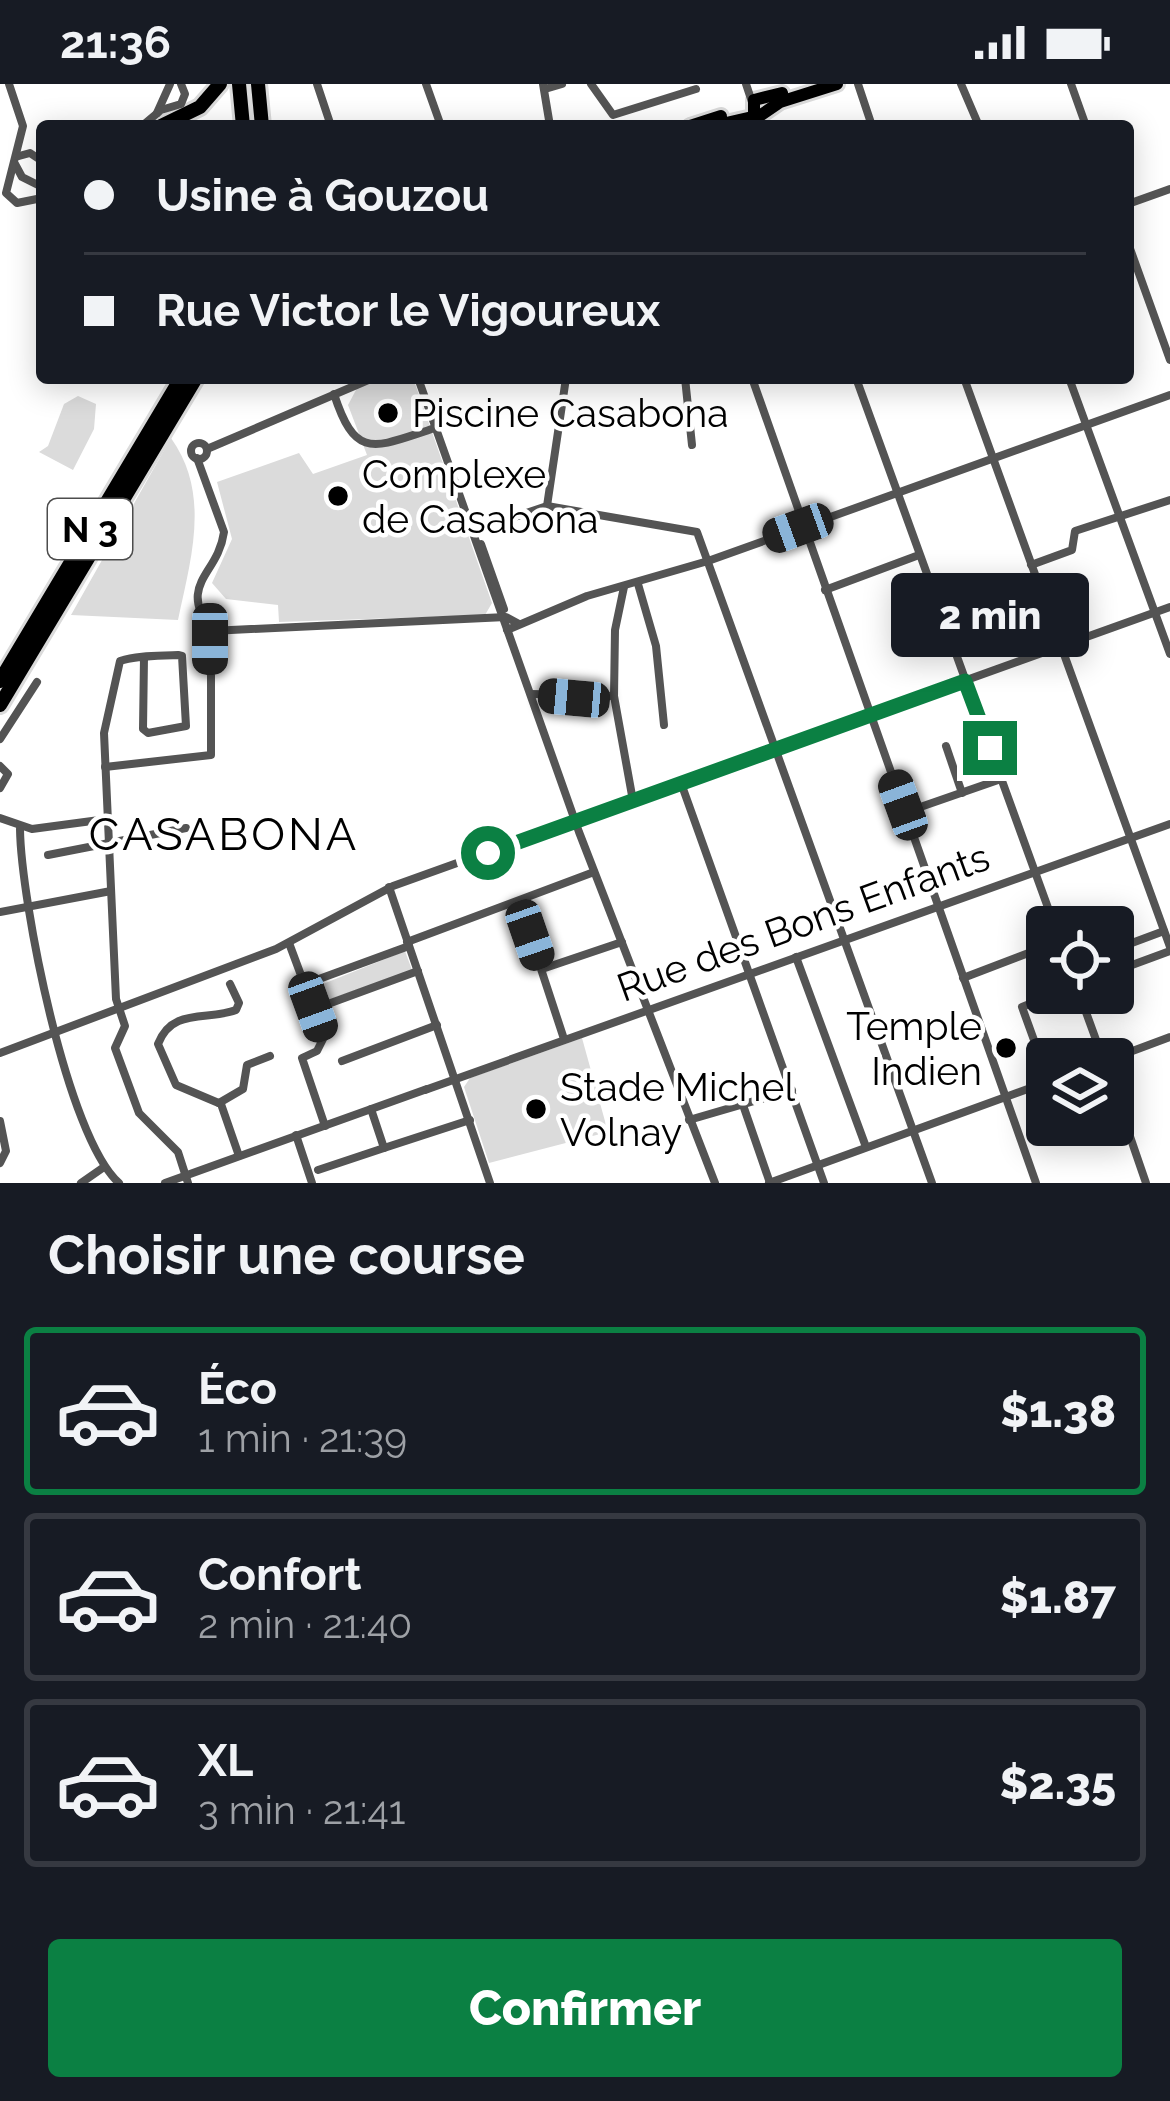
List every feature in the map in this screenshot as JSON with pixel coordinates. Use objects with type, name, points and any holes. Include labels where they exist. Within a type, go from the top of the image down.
[{"type":"highway","points":[[158,120],[200,107],[220,84]]},
{"type":"highway","points":[[239,84],[242,120]]},
{"type":"highway","points":[[255,84],[258,120]]},
{"type":"highway","name":"N 3","points":[[0,681],[177,384]]},
{"type":"highway","name":"N 3","points":[[0,705],[144,462],[196,384]]},
{"type":"main road","points":[[716,120],[759,110],[810,84]]},
{"type":"main road","points":[[730,120],[836,84]]},
{"type":"street","points":[[9,84],[22,126],[16,159],[21,179],[32,192],[27,200]]},
{"type":"street","points":[[317,84],[329,120]]},
{"type":"street","points":[[426,84],[439,120]]},
{"type":"street","points":[[549,120],[544,87],[562,84]]},
{"type":"street","points":[[591,84],[613,115],[696,88]]},
{"type":"street","points":[[746,84],[759,110]]},
{"type":"street","points":[[858,84],[870,120]]},
{"type":"street","points":[[961,84],[976,120]]},
{"type":"street","points":[[1071,84],[1084,120]]},
{"type":"street","points":[[158,120],[177,85]]},
{"type":"street","points":[[166,103],[184,101],[177,85]]},
{"type":"street","points":[[16,159],[30,153],[36,156]]},
{"type":"street","points":[[21,179],[36,185]]},
{"type":"street","points":[[21,179],[6,188],[8,198],[36,199]]},
{"type":"street","points":[[1134,202],[1170,189]]},
{"type":"street","points":[[1134,260],[1170,360]]},
{"type":"street","points":[[337,392],[349,384]]},
{"type":"street","points":[[105,767],[211,755],[212,631],[198,608],[197,590],[224,532],[203,452],[358,384]]},
{"type":"street","points":[[423,384],[575,821],[715,1183]]},
{"type":"street","points":[[547,506],[565,384]]},
{"type":"street","points":[[686,384],[692,445]]},
{"type":"street","points":[[754,384],[1036,1183]]},
{"type":"street","points":[[858,384],[1047,906]]},
{"type":"street","points":[[966,384],[1170,949],[1134,964]]},
{"type":"street","points":[[1071,384],[1170,654]]},
{"type":"street","points":[[337,392],[350,437],[382,444],[438,427]]},
{"type":"street","points":[[509,632],[1170,395]]},
{"type":"street","points":[[1031,565],[1072,550],[1075,531],[1121,520],[1170,500]]},
{"type":"street","points":[[473,526],[547,506],[697,532],[932,1183]]},
{"type":"street","points":[[825,590],[920,555]]},
{"type":"street","points":[[638,584],[656,646],[664,725]]},
{"type":"street","points":[[624,587],[615,630],[614,696],[633,801]]},
{"type":"street","points":[[0,1053],[289,943],[389,887],[1170,608]]},
{"type":"street","points":[[212,631],[504,617],[521,624]]},
{"type":"street","points":[[144,657],[142,721],[148,733],[186,726],[184,658],[144,657],[120,661],[107,718],[105,767],[118,1008],[125,1026],[115,1048],[143,1118],[178,1152],[188,1179]]},
{"type":"street","points":[[0,740],[37,682]]},
{"type":"street","points":[[531,694],[614,696]]},
{"type":"street","points":[[946,746],[962,793]]},
{"type":"street","points":[[0,766],[8,774],[0,788]]},
{"type":"street","points":[[905,812],[1001,779]]},
{"type":"street","points":[[681,784],[824,1183]]},
{"type":"street","points":[[569,801],[588,817]]},
{"type":"street","points":[[0,818],[20,829],[107,819]]},
{"type":"street","name":"Rue des Bons Enfants","points":[[164,1183],[188,1179],[276,1142],[1170,824]]},
{"type":"street","points":[[48,855],[109,847],[186,828]]},
{"type":"street","points":[[20,829],[51,1034],[104,1167],[123,1183]]},
{"type":"street","points":[[418,970],[328,1004],[315,987],[319,979],[594,872]]},
{"type":"street","points":[[389,887],[490,1183]]},
{"type":"street","points":[[0,913],[111,891]]},
{"type":"street","points":[[519,902],[564,1039]]},
{"type":"street","points":[[1134,942],[1164,931]]},
{"type":"street","points":[[542,969],[622,941]]},
{"type":"street","points":[[289,943],[324,1037],[317,1051],[302,1058],[327,1125]]},
{"type":"street","points":[[964,978],[1026,954]]},
{"type":"street","points":[[796,957],[866,1148]]},
{"type":"street","points":[[230,984],[239,1003],[236,1010],[199,1013],[175,1022],[158,1044],[176,1085],[219,1102],[239,1156]]},
{"type":"street","points":[[1026,1005],[1022,1007],[1033,1038]]},
{"type":"street","points":[[343,1061],[437,1024]]},
{"type":"street","points":[[1134,1050],[1170,1037]]},
{"type":"street","points":[[219,1102],[243,1089],[247,1065],[270,1056]]},
{"type":"street","points":[[743,1105],[769,1183],[1026,1088]]},
{"type":"street","points":[[689,1120],[791,1090]]},
{"type":"street","points":[[370,1109],[384,1148]]},
{"type":"street","points":[[318,1170],[470,1120]]},
{"type":"street","points":[[0,1121],[6,1151],[0,1163]]},
{"type":"street","points":[[297,1136],[312,1183]]},
{"type":"street","points":[[1133,1146],[1146,1183]]},
{"type":"street","points":[[84,1183],[104,1167]]},
{"type":"shaded area","name":"Complexe de Casabona","points":[[415,384],[492,603],[485,615],[279,622],[278,605],[226,599],[212,583],[232,539],[217,482],[299,453],[313,474],[367,455],[348,405],[357,388]]},
{"type":"shaded area","points":[[78,396],[96,404],[94,429],[73,470],[39,452],[48,446],[64,404]]},
{"type":"shaded area","points":[[171,438],[191,481],[194,504],[192,550],[178,620],[71,615]]},
{"type":"shaded area","points":[[405,951],[412,970],[328,1000],[318,986]]},
{"type":"shaded area","name":"Stade Michel Volnay","points":[[582,1038],[608,1132],[489,1163],[464,1087],[470,1078]]},
{"type":"place","name":"Piscine Casabona","points":[[388,413]]},
{"type":"place","name":"Complexe de Casabona","points":[[338,496]]},
{"type":"place","name":"Temple Indien","points":[[1006,1048]]},
{"type":"place","name":"Stade Michel Volnay","points":[[536,1109]]},
{"type":"district","name":"CASABONA","points":[[224,834]]},
{"type":"route","points":[[488,853],[965,681],[990,748]]}]
